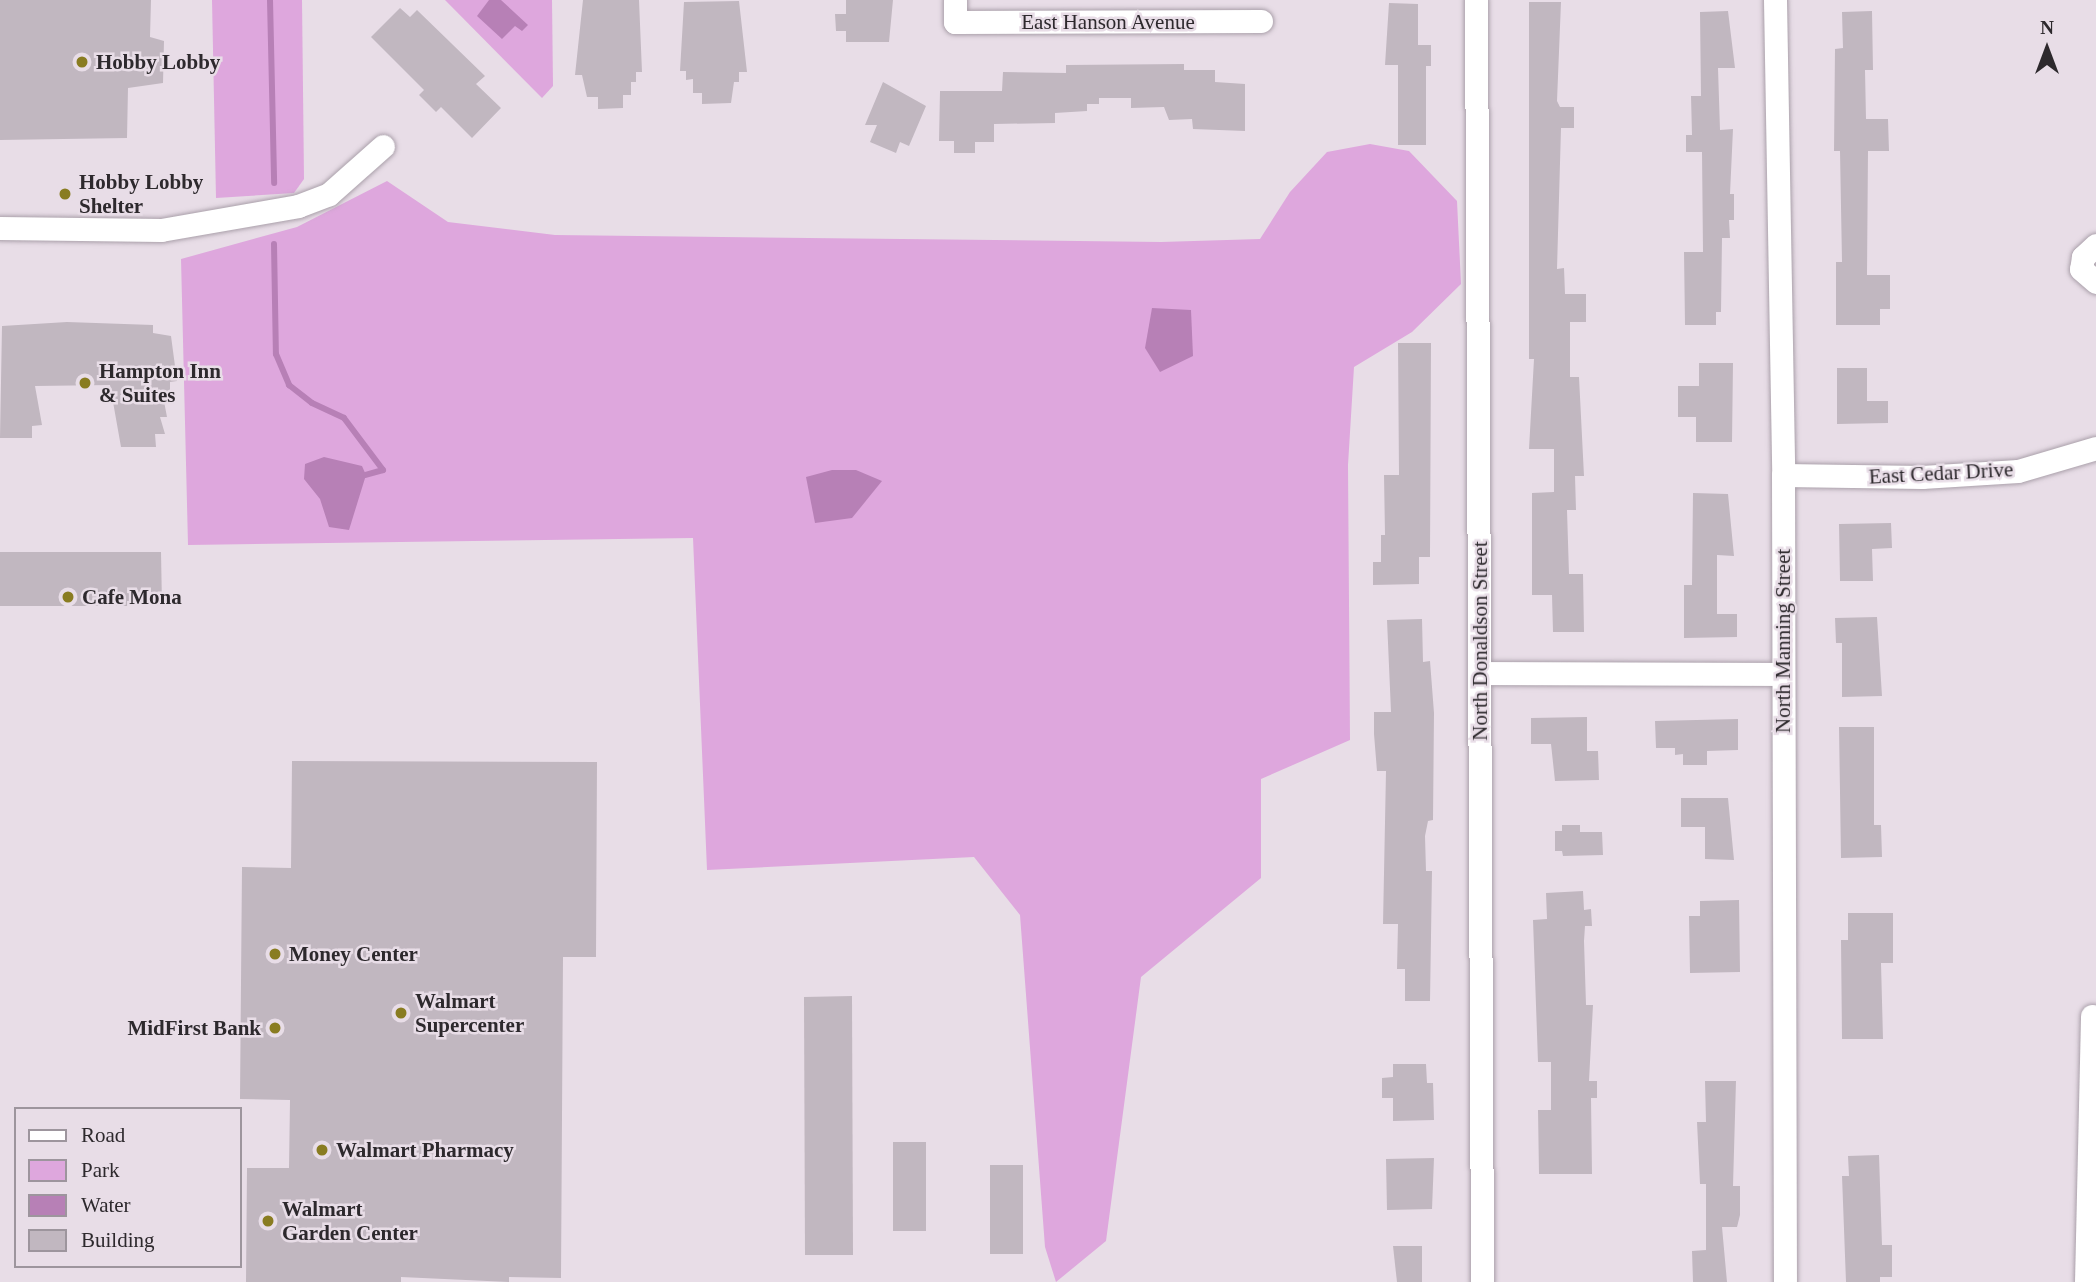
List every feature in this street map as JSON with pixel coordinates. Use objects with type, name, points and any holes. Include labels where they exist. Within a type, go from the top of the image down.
[{"type":"street","name":"North Donaldson Street","points":[[1476,0],[1482,1282]]},
{"type":"street","name":"North Manning Street","points":[[1775,0],[1783,475],[1785,1282]]},
{"type":"street","name":"East Hanson Avenue","points":[[955,11],[1261,21]]},
{"type":"street","points":[[0,228],[161,230],[298,206],[328,194],[383,146]]},
{"type":"street","points":[[2096,246],[2083,257],[2081,269],[2096,282]]},
{"type":"street","name":"East Cedar Drive","points":[[1783,475],[1922,477],[2018,471],[2096,448]]},
{"type":"street","points":[[1480,673],[1783,674]]},
{"type":"street","points":[[2086,1282],[2092,1016]]},
{"type":"green space","points":[[212,0],[302,0],[304,179],[294,193],[216,198]]},
{"type":"green space","points":[[445,0],[552,0],[553,86],[542,98]]},
{"type":"green space","points":[[1370,144],[1409,151],[1457,201],[1461,284],[1412,332],[1354,367],[1348,465],[1350,740],[1261,779],[1261,878],[1141,977],[1106,1241],[1056,1282],[1045,1247],[1020,915],[974,857],[707,870],[693,538],[188,545],[181,259],[297,227],[387,181],[448,222],[555,235],[1161,242],[1260,239],[1290,192],[1327,152]]},
{"type":"water","points":[[489,0],[501,0],[528,25],[522,31],[515,26],[502,39],[477,16]]},
{"type":"water","points":[[1152,308],[1191,310],[1193,356],[1160,372],[1145,348]]},
{"type":"water","points":[[324,457],[362,466],[366,475],[349,530],[329,527],[320,499],[304,479],[305,464]]},
{"type":"water","points":[[832,470],[856,470],[882,481],[852,518],[815,523],[806,477]]},
{"type":"building","name":"Hobby Lobby","points":[[0,0],[151,0],[150,37],[164,41],[163,83],[128,88],[127,138],[0,140]]},
{"type":"building","points":[[583,0],[639,0],[642,72],[636,72],[636,82],[631,82],[631,95],[623,95],[623,108],[598,109],[598,97],[587,97],[582,75],[575,75]]},
{"type":"building","points":[[846,0],[893,0],[889,42],[846,42],[846,31],[836,31],[835,14],[846,14]]},
{"type":"building","points":[[739,1],[747,72],[739,72],[739,82],[734,82],[731,103],[702,104],[702,93],[693,93],[693,79],[686,80],[686,71],[680,71],[684,2]]},
{"type":"building","points":[[1529,2],[1561,2],[1557,101],[1560,107],[1574,107],[1574,128],[1561,128],[1557,269],[1564,268],[1565,294],[1586,294],[1586,322],[1570,322],[1570,377],[1579,377],[1584,476],[1575,476],[1576,510],[1567,510],[1569,574],[1583,574],[1584,632],[1553,632],[1552,595],[1532,595],[1532,493],[1554,492],[1554,449],[1529,449],[1534,359],[1529,359]]},
{"type":"building","points":[[1389,3],[1418,4],[1418,45],[1431,45],[1431,66],[1426,66],[1426,145],[1398,145],[1398,65],[1385,65]]},
{"type":"building","points":[[400,8],[410,17],[417,10],[485,76],[476,84],[501,108],[472,138],[441,107],[436,112],[419,95],[424,90],[371,37]]},
{"type":"building","points":[[1728,11],[1735,68],[1718,68],[1720,130],[1733,129],[1730,194],[1734,194],[1734,220],[1729,220],[1730,238],[1722,238],[1721,312],[1716,312],[1716,325],[1685,325],[1684,252],[1703,252],[1702,152],[1686,152],[1686,135],[1692,135],[1691,96],[1701,96],[1700,12]]},
{"type":"building","points":[[1872,11],[1873,70],[1865,70],[1866,119],[1888,119],[1889,151],[1868,151],[1867,275],[1890,275],[1890,309],[1880,309],[1880,325],[1836,325],[1836,262],[1842,262],[1840,151],[1834,151],[1835,49],[1843,48],[1842,12]]},
{"type":"building","points":[[1184,64],[1184,70],[1215,70],[1215,82],[1245,84],[1245,131],[1193,129],[1192,119],[1169,120],[1164,107],[1131,108],[1131,98],[1099,98],[1099,104],[1087,104],[1087,111],[1055,113],[1055,123],[994,124],[994,142],[975,142],[975,153],[954,153],[954,141],[939,141],[940,91],[1002,91],[1003,72],[1066,73],[1066,65]]},
{"type":"building","points":[[883,82],[926,106],[909,146],[900,142],[896,153],[870,142],[877,125],[865,125]]},
{"type":"building","name":"Hampton Inn & Suites","points":[[67,322],[153,325],[153,333],[171,336],[177,381],[170,382],[170,396],[163,396],[167,417],[160,417],[165,434],[155,434],[156,447],[121,447],[110,385],[35,386],[42,425],[32,426],[32,438],[0,438],[2,326]]},
{"type":"building","points":[[1398,343],[1431,343],[1430,557],[1419,557],[1419,584],[1373,585],[1373,562],[1381,562],[1381,535],[1385,535],[1384,475],[1399,475]]},
{"type":"building","points":[[1699,363],[1733,363],[1732,442],[1696,442],[1696,417],[1678,417],[1678,386],[1699,386]]},
{"type":"building","points":[[1837,368],[1867,368],[1867,401],[1888,401],[1888,423],[1837,424]]},
{"type":"building","points":[[1693,493],[1728,494],[1734,556],[1717,555],[1717,614],[1737,614],[1737,637],[1684,638],[1684,585],[1692,585]]},
{"type":"building","points":[[1891,523],[1892,548],[1872,549],[1873,581],[1840,581],[1839,524]]},
{"type":"building","points":[[0,552],[161,552],[162,606],[0,606]]},
{"type":"building","points":[[1877,617],[1882,696],[1842,697],[1842,643],[1836,643],[1835,618]]},
{"type":"building","points":[[1422,619],[1423,662],[1430,661],[1434,713],[1433,820],[1428,821],[1425,836],[1426,871],[1432,871],[1430,1001],[1405,1001],[1405,969],[1397,969],[1398,924],[1383,924],[1386,771],[1377,771],[1374,712],[1391,712],[1387,620]]},
{"type":"building","points":[[1587,717],[1587,751],[1598,751],[1599,780],[1555,781],[1551,744],[1531,744],[1531,718]]},
{"type":"building","points":[[1738,719],[1738,750],[1707,751],[1707,765],[1683,765],[1683,754],[1675,755],[1675,748],[1656,748],[1655,721]]},
{"type":"building","points":[[1839,727],[1874,727],[1874,825],[1881,825],[1882,857],[1841,858]]},
{"type":"building","name":"Walmart Supercenter","points":[[292,761],[597,762],[596,957],[563,957],[561,1278],[509,1277],[509,1282],[401,1277],[401,1282],[246,1282],[247,1168],[289,1168],[290,1100],[240,1099],[242,867],[291,868]]},
{"type":"building","points":[[1681,798],[1728,798],[1734,860],[1705,859],[1705,827],[1681,827]]},
{"type":"building","points":[[1562,825],[1580,825],[1580,832],[1602,832],[1603,855],[1563,856],[1562,851],[1555,851],[1555,831],[1562,831]]},
{"type":"building","points":[[1583,891],[1584,910],[1591,909],[1592,926],[1585,926],[1584,941],[1586,1005],[1593,1005],[1589,1081],[1597,1081],[1597,1098],[1591,1098],[1592,1174],[1539,1174],[1538,1110],[1551,1110],[1551,1062],[1538,1062],[1533,920],[1547,919],[1546,893]]},
{"type":"building","points":[[1739,900],[1740,972],[1690,973],[1689,916],[1700,916],[1700,901]]},
{"type":"building","points":[[1848,913],[1893,913],[1893,963],[1881,963],[1883,1039],[1842,1039],[1841,940],[1848,940]]},
{"type":"building","points":[[852,996],[853,1255],[805,1255],[804,997]]},
{"type":"building","points":[[1393,1064],[1426,1064],[1427,1083],[1433,1083],[1434,1120],[1393,1121],[1393,1098],[1382,1098],[1382,1078],[1393,1077]]},
{"type":"building","points":[[1705,1081],[1736,1081],[1733,1186],[1740,1186],[1740,1215],[1737,1227],[1722,1227],[1727,1282],[1693,1282],[1692,1251],[1706,1250],[1706,1184],[1700,1184],[1697,1122],[1706,1122]]},
{"type":"building","points":[[893,1142],[926,1142],[926,1231],[893,1231]]},
{"type":"building","points":[[1879,1155],[1882,1245],[1892,1245],[1892,1277],[1880,1277],[1880,1282],[1846,1282],[1842,1176],[1849,1176],[1848,1156]]},
{"type":"building","points":[[1434,1158],[1432,1209],[1387,1210],[1386,1159]]},
{"type":"building","points":[[990,1165],[1023,1165],[1023,1254],[990,1254]]},
{"type":"building","points":[[1393,1246],[1422,1246],[1422,1282],[1397,1282]]},
{"type":"waterway","points":[[270,0],[274,183]]},
{"type":"waterway","points":[[274,244],[276,354],[289,385],[312,403],[344,418],[383,470],[366,475]]},
{"type":"place","name":"Hobby Lobby","points":[[82,62]]},
{"type":"place","name":"Hobby Lobby Shelter","points":[[65,194]]},
{"type":"place","name":"Hampton Inn & Suites","points":[[85,383]]},
{"type":"place","name":"Cafe Mona","points":[[68,597]]},
{"type":"place","name":"Money Center","points":[[275,954]]},
{"type":"place","name":"Walmart Supercenter","points":[[401,1013]]},
{"type":"place","name":"MidFirst Bank","points":[[275,1028]]},
{"type":"place","name":"Walmart Pharmacy","points":[[322,1150]]},
{"type":"place","name":"Walmart Garden Center","points":[[268,1221]]}]
